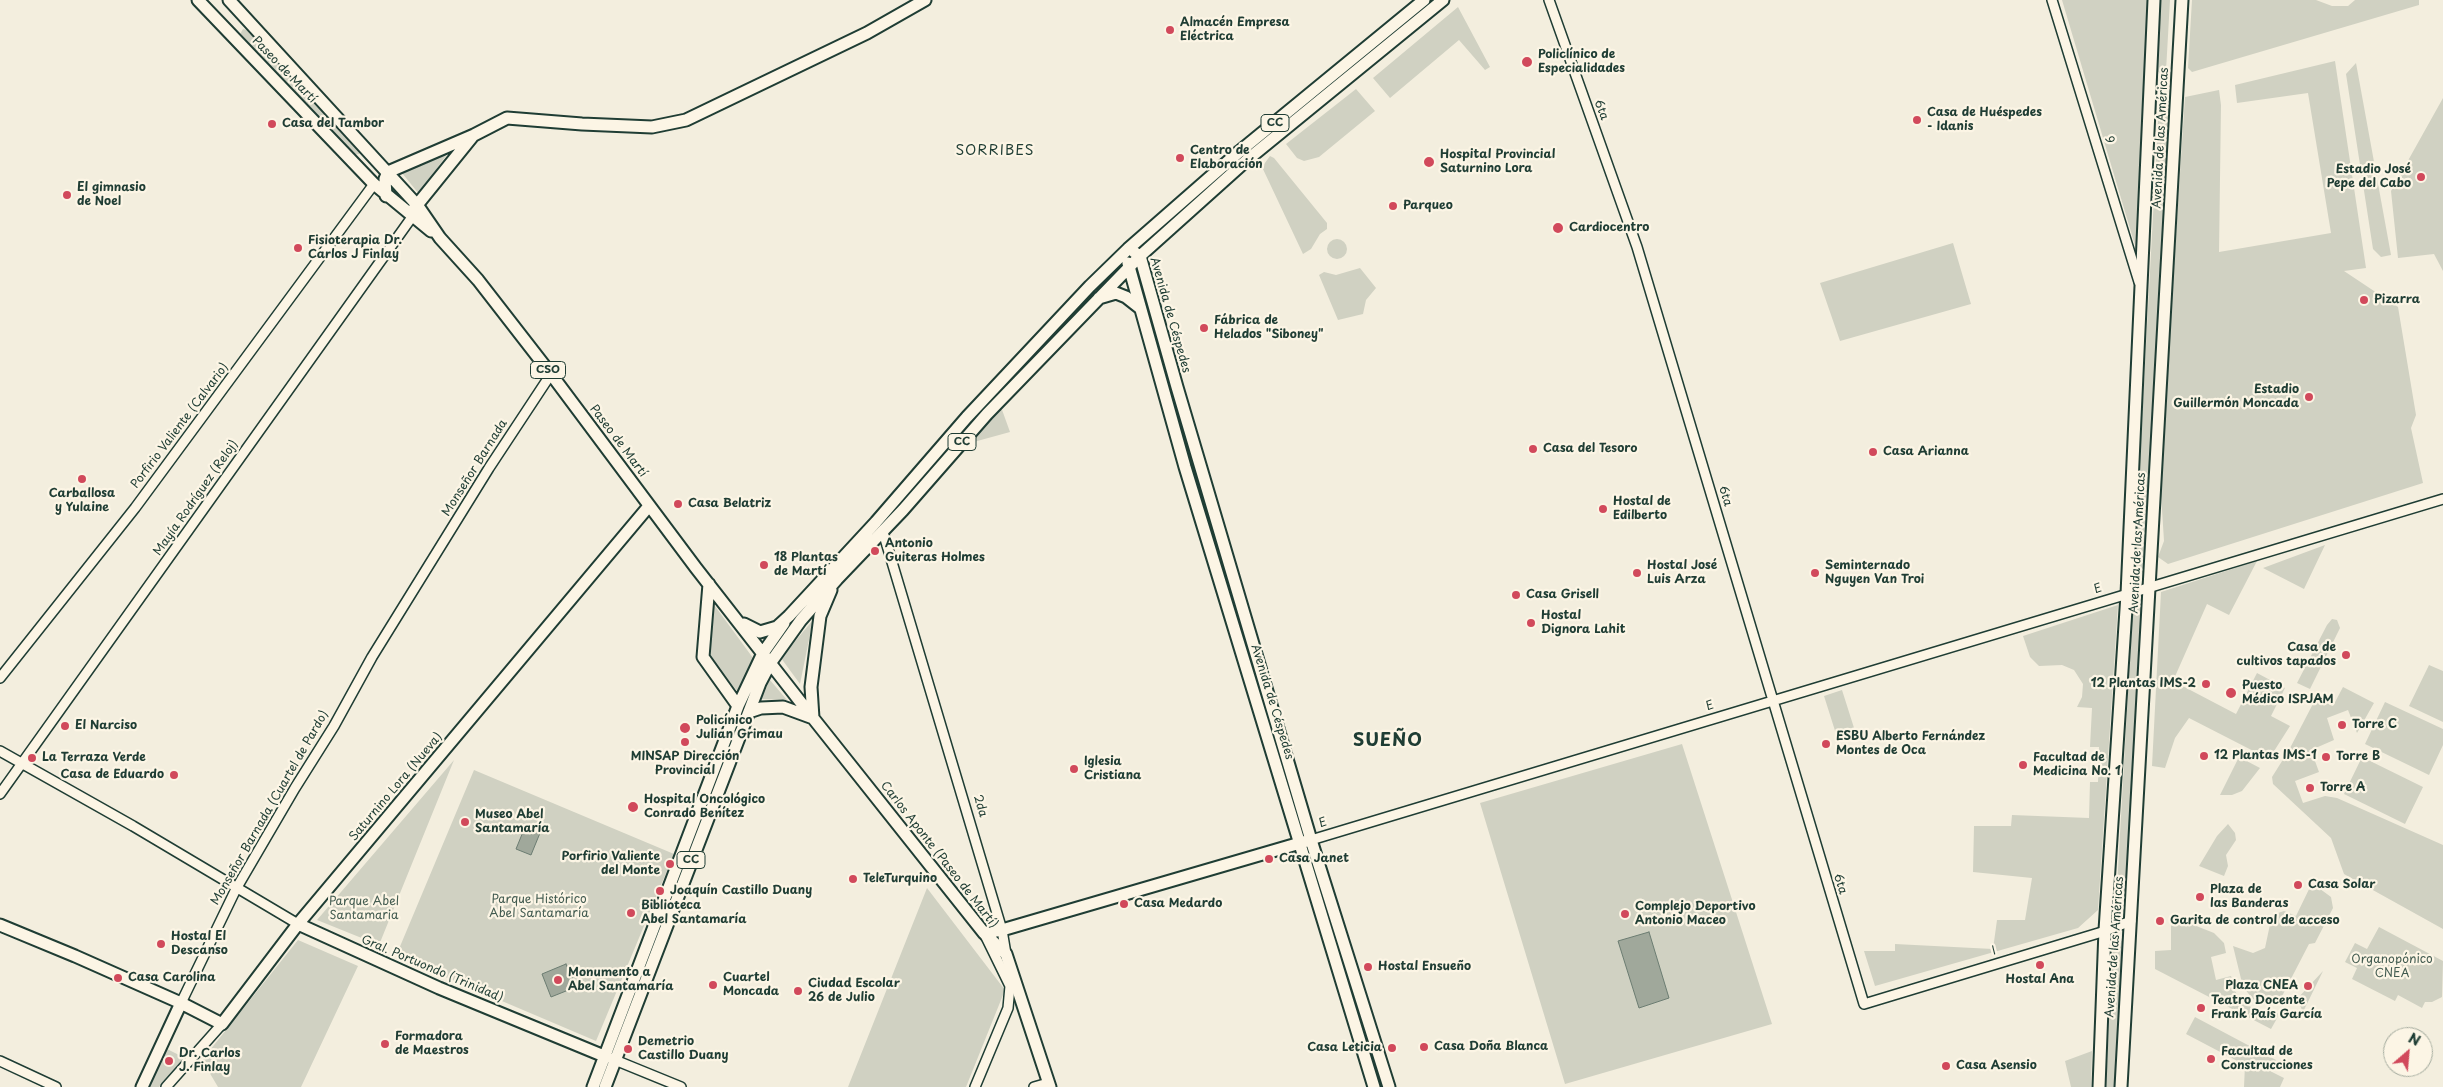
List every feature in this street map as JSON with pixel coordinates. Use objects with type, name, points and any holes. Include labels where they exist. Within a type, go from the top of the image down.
[{"type":"main road","name":"Paseo de Martí","points":[[198,0],[386,196],[402,209],[415,211]]},
{"type":"main road","name":"Paseo de Martí","points":[[229,0],[388,172],[415,211],[478,280],[709,584],[767,657]]},
{"type":"main road","points":[[386,196],[385,180],[388,172],[474,135],[507,118],[652,127],[686,120],[867,33],[925,0]]},
{"type":"main road","name":"CC","points":[[605,1087],[610,1058],[738,706],[789,616],[876,522],[967,417],[1090,286],[1128,249],[1240,151],[1424,0]]},
{"type":"main road","name":"CC","points":[[593,1087],[610,1058],[748,712],[767,657],[837,578],[883,532],[982,420],[1140,256],[1247,160],[1443,0]]},
{"type":"main road","name":"Avenida de las Américas","points":[[2099,1087],[2105,930],[2127,594],[2154,0]]},
{"type":"main road","name":"Avenida de las Américas","points":[[2121,1087],[2182,0]]},
{"type":"main road","points":[[230,33],[243,15]]},
{"type":"main road","points":[[415,211],[474,135]]},
{"type":"main road","points":[[374,158],[378,174],[374,184]]},
{"type":"main road","name":"Avenida de Céspedes","points":[[1128,249],[1140,256],[1311,840],[1389,1087]]},
{"type":"main road","name":"Avenida de Céspedes","points":[[1128,249],[1128,268],[1185,467],[1374,1087]]},
{"type":"main road","points":[[1096,300],[1108,293],[1116,293],[1126,297],[1140,308]]},
{"type":"main road","name":"Saturnino Lora (Nueva)","points":[[222,1024],[298,924],[650,506]]},
{"type":"main road","points":[[748,712],[761,708],[784,707],[814,718],[811,687],[820,616],[837,578]]},
{"type":"main road","points":[[709,584],[703,657],[738,706]]},
{"type":"main road","points":[[736,619],[755,631],[760,632],[777,627],[789,616]]},
{"type":"main road","name":"Carlos Aponte (Paseo de Martí)","points":[[767,657],[984,933]]},
{"type":"main road","name":"E","points":[[984,933],[1002,930],[1311,840]]},
{"type":"main road","name":"Gral. Portuondo (Trinidad)","points":[[298,924],[423,981],[610,1058]]},
{"type":"main road","points":[[0,925],[181,1003],[222,1024]]},
{"type":"main road","points":[[984,933],[1006,954]]},
{"type":"main road","name":"2da","points":[[1006,954],[1049,1085]]},
{"type":"main road","name":"Monseñor Barnada (Cuartel de Pardo)","points":[[142,1087],[181,1003]]},
{"type":"street","name":"6ta","points":[[1549,0],[1637,247],[1864,1004]]},
{"type":"street","name":"9","points":[[2052,0],[2141,288]]},
{"type":"street","name":"Porfirio Valiente (Calvario)","points":[[0,678],[135,508],[374,184]]},
{"type":"street","name":"Mayía Rodríguez (Reloj)","points":[[0,794],[415,211]]},
{"type":"street","name":"Monseñor Barnada","points":[[422,577],[551,374]]},
{"type":"street","name":"E","points":[[1311,840],[2443,499]]},
{"type":"street","name":"2da","points":[[883,532],[1002,930],[1006,954]]},
{"type":"street","name":"Monseñor Barnada (Cuartel de Pardo)","points":[[181,1003],[236,890],[295,788],[334,726],[372,657],[422,577]]},
{"type":"street","name":"Gral. Portuondo (Trinidad)","points":[[0,751],[132,826],[236,890],[298,924]]},
{"type":"street","name":"I","points":[[1864,1004],[2131,921]]},
{"type":"street","name":"Carlos Aponte (Paseo de Martí)","points":[[976,1087],[1008,1008],[1010,986],[984,933]]},
{"type":"street","name":"Saturnino Lora (Nueva)","points":[[166,1087],[222,1024]]},
{"type":"street","name":"Gral. Portuondo (Trinidad)","points":[[610,1058],[681,1087]]},
{"type":"street","points":[[0,1061],[56,1087]]},
{"type":"street","points":[[1034,1087],[1049,1085]]},
{"type":"green space","points":[[2062,0],[2149,0],[2137,252]]},
{"type":"green space","points":[[2161,0],[2170,0],[2166,71],[2162,74],[2157,71]]},
{"type":"green space","points":[[2192,0],[2316,0],[2332,6],[2348,6],[2355,0],[2419,0],[2419,5],[2192,72],[2188,68]]},
{"type":"green space","points":[[1458,7],[1490,67],[1485,70],[1459,40],[1390,98],[1373,78]]},
{"type":"green space","points":[[243,29],[250,31],[361,151],[359,154],[353,155],[239,36]]},
{"type":"green space","points":[[2335,61],[2366,268],[2344,271],[2398,307],[2416,415],[2411,428],[2423,483],[2168,564],[2158,557],[2164,541],[2160,478],[2185,97],[2219,90],[2221,105],[2219,252],[2331,233],[2308,93],[2237,103],[2235,85]]},
{"type":"green space","points":[[2356,63],[2391,255],[2381,257],[2373,249],[2346,74]]},
{"type":"green space","points":[[1356,89],[1375,111],[1319,157],[1304,161],[1297,158],[1286,144]]},
{"type":"green space","name":"Estadio José Pepe del Cabo","points":[[2443,98],[2443,271],[2434,254],[2398,258],[2391,191]]},
{"type":"green space","points":[[2164,99],[2169,101],[2170,105],[2146,570],[2140,575],[2134,569],[2159,104]]},
{"type":"green space","points":[[450,150],[419,194],[402,173]]},
{"type":"green space","points":[[1270,156],[1274,158],[1327,223],[1327,229],[1320,234],[1311,249],[1303,254],[1262,167]]},
{"type":"green space","points":[[1333,239],[1341,239],[1347,245],[1347,253],[1341,259],[1333,259],[1327,253],[1327,245]]},
{"type":"green space","points":[[1953,243],[1971,304],[1840,341],[1820,283]]},
{"type":"green space","points":[[1360,268],[1376,288],[1366,300],[1363,314],[1338,320],[1319,275],[1324,272],[1336,275]]},
{"type":"green space","points":[[1001,407],[1010,432],[970,443]]},
{"type":"green space","points":[[2325,545],[2304,589],[2263,568]]},
{"type":"green space","points":[[2257,561],[2229,615],[2207,604],[2173,681],[2236,714],[2257,673],[2285,688],[2271,716],[2290,726],[2269,759],[2189,718],[2175,738],[2165,768],[2152,766],[2161,592]]},
{"type":"green space","points":[[2138,600],[2143,603],[2127,889],[2123,892],[2117,887],[2133,604]]},
{"type":"green space","points":[[712,602],[753,658],[739,693],[706,654]]},
{"type":"green space","points":[[2118,605],[2098,910],[2078,928],[1875,986],[1864,951],[1895,951],[1895,944],[1993,949],[1997,920],[2025,920],[2032,878],[1973,872],[1974,826],[2011,826],[2012,815],[2089,818],[2090,782],[2098,782],[2099,747],[2090,747],[2092,708],[2077,707],[2082,697],[2083,684],[2074,670],[2062,665],[2039,666],[2030,657],[2023,636]]},
{"type":"green space","points":[[2332,619],[2337,620],[2340,628],[2310,689],[2297,683],[2327,625]]},
{"type":"green space","points":[[813,620],[800,684],[781,658]]},
{"type":"green space","points":[[2429,665],[2443,671],[2443,722],[2409,706]]},
{"type":"green space","points":[[770,680],[787,700],[761,699]]},
{"type":"green space","points":[[2343,687],[2374,703],[2357,733],[2348,710],[2327,718],[2334,740],[2311,750],[2319,772],[2295,781],[2303,803],[2325,796],[2337,798],[2443,845],[2443,929],[2344,874],[2331,838],[2273,784],[2272,777],[2289,750],[2316,698],[2333,706]]},
{"type":"green space","points":[[1842,690],[1855,731],[1837,737],[1824,696]]},
{"type":"green space","points":[[2385,702],[2443,729],[2443,745],[2429,775],[2365,744]]},
{"type":"green space","name":"Complejo Deportivo Antonio Maceo","points":[[1682,744],[1772,1024],[1565,1084],[1480,803]]},
{"type":"green space","points":[[2239,757],[2260,768],[2242,791],[2232,795],[2220,795]]},
{"type":"green space","points":[[2362,757],[2423,787],[2405,824],[2344,794]]},
{"type":"green space","name":"Parque Abel Santamaria","points":[[454,760],[379,945],[317,920]]},
{"type":"green space","name":"Parque Histórico Abel Santamaría","points":[[474,770],[674,854],[596,1041],[396,956]]},
{"type":"green space","points":[[2228,824],[2235,833],[2236,840],[2226,855],[2228,866],[2224,876],[2199,866],[2217,836]]},
{"type":"green space","points":[[2312,883],[2331,897],[2333,908],[2315,943],[2309,944],[2280,1000],[2280,1005],[2266,1005],[2253,999],[2243,987],[2233,946],[2253,953],[2265,948],[2272,915],[2284,911],[2296,916]]},
{"type":"green space","points":[[927,888],[1005,990],[966,1087],[848,1087]]},
{"type":"green space","points":[[2171,916],[2214,933],[2224,943],[2226,953],[2211,957],[2216,980],[2231,976],[2235,991],[2243,1003],[2263,1013],[2280,1013],[2271,1029],[2155,969],[2155,951],[2171,950]]},
{"type":"green space","name":"Organopónico CNEA","points":[[2379,927],[2443,961],[2442,997],[2432,1002],[2425,1002],[2422,1008],[2398,995],[2395,1001],[2352,979],[2357,968],[2345,962],[2355,943],[2367,949]]},
{"type":"green space","points":[[2118,939],[2124,942],[2117,1087],[2106,1087],[2113,943]]},
{"type":"green space","points":[[298,940],[358,966],[301,1087],[218,1087],[202,1060]]},
{"type":"green space","points":[[2323,971],[2303,1012],[2297,999]]},
{"type":"green space","points":[[2195,1017],[2276,1060],[2270,1071],[2284,1078],[2280,1087],[2244,1087],[2245,1065],[2186,1034]]},
{"type":"green space","points":[[163,1047],[185,1058],[159,1087],[145,1087]]},
{"type":"green space","points":[[2092,1051],[2091,1087],[2071,1087],[2065,1061]]},
{"type":"shaded area","points":[[525,827],[540,833],[531,855],[516,849]]},
{"type":"shaded area","points":[[1649,932],[1669,998],[1639,1008],[1618,941]]},
{"type":"shaded area","points":[[566,964],[576,987],[551,997],[542,974]]},
{"type":"place","name":"Almacén Empresa Eléctrica","points":[[1170,30]]},
{"type":"place","name":"Policlínico de Especialidades","points":[[1527,62]]},
{"type":"place","name":"Casa de Huéspedes - Idanis","points":[[1917,120]]},
{"type":"place","name":"Casa del Tambor","points":[[272,124]]},
{"type":"place","name":"Centro de Elaboración","points":[[1180,158]]},
{"type":"place","name":"Hospital Provincial Saturnino Lora","points":[[1429,162]]},
{"type":"place","name":"Estadio José Pepe del Cabo","points":[[2421,177]]},
{"type":"place","name":"El gimnasio de Noel","points":[[67,195]]},
{"type":"place","name":"Parqueo","points":[[1393,206]]},
{"type":"place","name":"Cardiocentro","points":[[1558,228]]},
{"type":"place","name":"Fisioterapia Dr. Carlos J Finlay","points":[[298,248]]},
{"type":"place","name":"Pizarra","points":[[2364,300]]},
{"type":"place","name":"Fábrica de Helados \"Siboney\"","points":[[1204,328]]},
{"type":"place","name":"Estadio Guillermón Moncada","points":[[2309,397]]},
{"type":"place","name":"Casa del Tesoro","points":[[1533,449]]},
{"type":"place","name":"Casa Arianna","points":[[1873,452]]},
{"type":"place","name":"Carballosa y Yulaine","points":[[82,479]]},
{"type":"place","name":"Casa Belatriz","points":[[678,504]]},
{"type":"place","name":"Hostal de Edilberto","points":[[1603,509]]},
{"type":"place","name":"Antonio Guiteras Holmes","points":[[875,551]]},
{"type":"place","name":"18 Plantas de Martí","points":[[764,565]]},
{"type":"place","name":"Hostal José Luis Arza","points":[[1637,573]]},
{"type":"place","name":"Seminternado Nguyen Van Troi","points":[[1815,573]]},
{"type":"place","name":"Casa Grisell","points":[[1516,595]]},
{"type":"place","name":"Hostal Dignora Lahit","points":[[1531,623]]},
{"type":"place","name":"Casa de cultivos tapados","points":[[2346,655]]},
{"type":"place","name":"12 Plantas IMS-2","points":[[2206,684]]},
{"type":"place","name":"Puesto Médico ISPJAM","points":[[2231,693]]},
{"type":"place","name":"Torre C","points":[[2342,725]]},
{"type":"place","name":"El Narciso","points":[[65,726]]},
{"type":"place","name":"Policínico Julian Grimau","points":[[685,728]]},
{"type":"place","name":"MINSAP Dirección Provincial","points":[[685,742]]},
{"type":"place","name":"ESBU Alberto Fernández Montes de Oca","points":[[1826,744]]},
{"type":"place","name":"12 Plantas IMS-1","points":[[2204,756]]},
{"type":"place","name":"Torre B","points":[[2326,757]]},
{"type":"place","name":"La Terraza Verde","points":[[32,758]]},
{"type":"place","name":"Facultad de Medicina No. 1","points":[[2023,765]]},
{"type":"place","name":"Iglesia Cristiana","points":[[1074,769]]},
{"type":"place","name":"Casa de Eduardo","points":[[174,775]]},
{"type":"place","name":"Torre A","points":[[2310,788]]},
{"type":"place","name":"Hospital Oncológico Conrado Benítez","points":[[633,807]]},
{"type":"place","name":"Museo Abel Santamaría","points":[[465,822]]},
{"type":"place","name":"Casa Janet","points":[[1269,859]]},
{"type":"place","name":"Porfirio Valiente del Monte","points":[[670,864]]},
{"type":"place","name":"TeleTurquino","points":[[853,879]]},
{"type":"place","name":"Casa Solar","points":[[2298,885]]},
{"type":"place","name":"Joaquín Castillo Duany","points":[[660,891]]},
{"type":"place","name":"Plaza de las Banderas","points":[[2200,897]]},
{"type":"place","name":"Casa Medardo","points":[[1124,904]]},
{"type":"place","name":"Biblioteca Abel Santamaría","points":[[631,913]]},
{"type":"place","name":"Complejo Deportivo Antonio Maceo","points":[[1625,914]]},
{"type":"place","name":"Garita de control de acceso","points":[[2160,921]]},
{"type":"place","name":"Hostal El Descanso","points":[[161,944]]},
{"type":"place","name":"Hostal Ana","points":[[2040,965]]},
{"type":"place","name":"Hostal Ensueño","points":[[1368,967]]},
{"type":"place","name":"Casa Carolina","points":[[118,978]]},
{"type":"place","name":"Monumento a Abel Santamaría","points":[[558,980]]},
{"type":"place","name":"Cuartel Moncada","points":[[713,985]]},
{"type":"place","name":"Plaza CNEA","points":[[2308,986]]},
{"type":"place","name":"Ciudad Escolar 26 de Julio","points":[[798,991]]},
{"type":"place","name":"Teatro Docente Frank País García","points":[[2201,1008]]},
{"type":"place","name":"Formadora de Maestros","points":[[385,1044]]},
{"type":"place","name":"Casa Doña Blanca","points":[[1424,1047]]},
{"type":"place","name":"Casa Leticia","points":[[1392,1048]]},
{"type":"place","name":"Demetrio Castillo Duany","points":[[628,1049]]},
{"type":"place","name":"Facultad de Construcciones","points":[[2211,1059]]},
{"type":"place","name":"Dr. Carlos J. Finlay","points":[[169,1061]]},
{"type":"place","name":"Casa Asensio","points":[[1946,1066]]},
{"type":"district","name":"SORRIBES","points":[[995,151]]},
{"type":"district","name":"SUEÑO","points":[[1388,741]]}]
